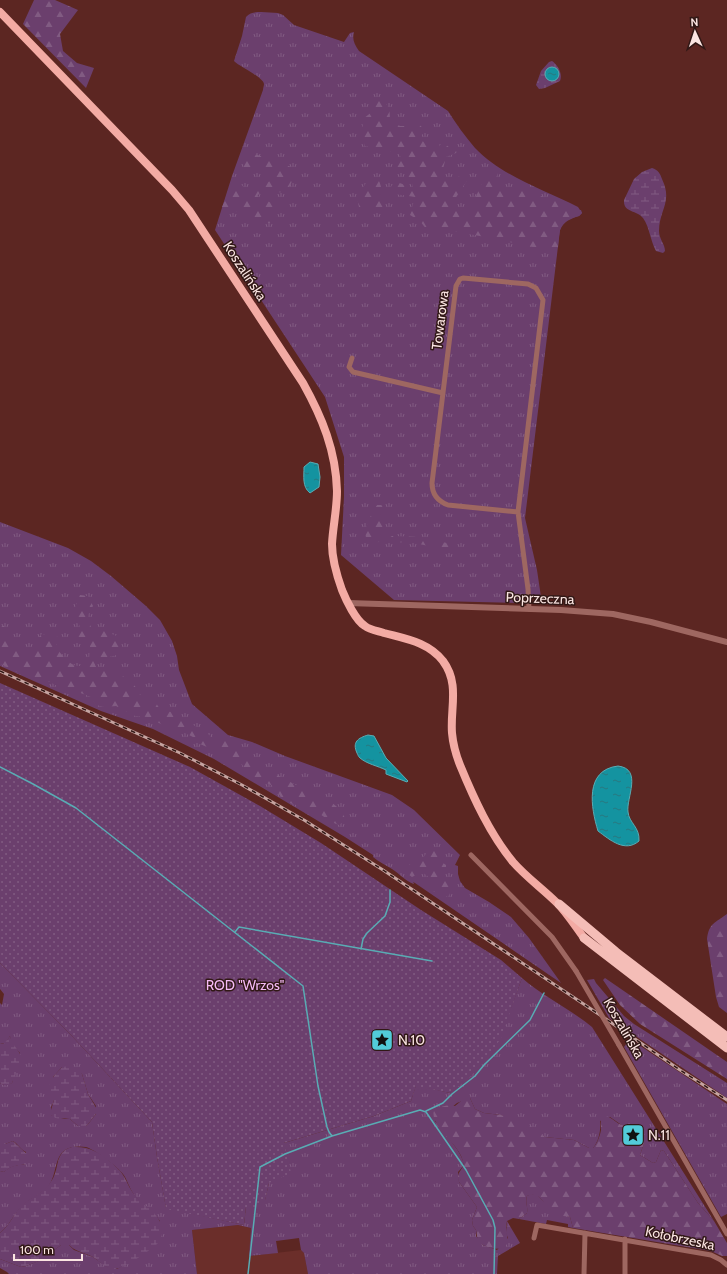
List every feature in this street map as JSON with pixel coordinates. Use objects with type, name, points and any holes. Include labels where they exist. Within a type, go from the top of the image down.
[{"type":"highway","name":"Koszalińska","points":[[0,12],[172,190],[189,210],[302,383],[318,413],[334,462],[337,490],[333,550],[337,575],[348,604],[364,626],[422,644],[432,650],[443,662],[449,671],[454,696],[452,733],[455,749],[460,765],[482,812],[497,839],[514,863],[559,904],[584,938]]},
{"type":"highway","points":[[559,904],[616,952],[727,1038]]},
{"type":"highway","points":[[584,938],[727,1048]]},
{"type":"street","name":"Towarowa","points":[[467,278],[528,284],[539,291],[543,300],[543,308],[518,512],[448,505],[444,504],[436,497],[432,483],[443,393],[456,286],[460,279],[467,278]]},
{"type":"street","points":[[352,358],[349,367],[352,372],[443,393]]},
{"type":"street","points":[[518,512],[528,589],[529,609]]},
{"type":"street","name":"Poprzeczna","points":[[348,604],[592,612],[620,615],[727,642]]},
{"type":"street","name":"Koszalińska","points":[[471,855],[561,948],[619,1045],[727,1234]]},
{"type":"street","name":"Kołobrzeska","points":[[534,1238],[537,1225],[711,1255],[727,1264]]},
{"type":"street","points":[[584,1274],[585,1233]]},
{"type":"street","name":"Kołobrzeska","points":[[625,1240],[625,1274]]},
{"type":"shaded area","points":[[238,1225],[251,1228],[249,1256],[301,1250],[304,1253],[308,1274],[197,1274],[192,1230]]},
{"type":"green space","points":[[34,0],[55,0],[78,10],[60,34],[63,51],[77,63],[94,68],[86,88],[23,24]]},
{"type":"green space","points":[[251,13],[278,13],[283,15],[294,25],[344,42],[350,33],[354,32],[354,42],[359,51],[448,111],[475,148],[486,158],[498,167],[524,182],[578,207],[582,213],[579,216],[565,222],[560,230],[525,518],[537,570],[541,597],[544,601],[551,604],[541,603],[535,597],[524,597],[520,603],[394,600],[341,555],[344,497],[344,457],[325,397],[215,230],[232,176],[263,90],[264,84],[260,78],[234,61],[246,17]]},
{"type":"green space","points":[[552,61],[556,65],[561,75],[560,81],[545,88],[539,89],[536,85],[541,71],[549,62]]},
{"type":"green space","points":[[379,97],[388,107],[390,121],[400,126],[407,126],[412,118],[426,131],[419,137],[426,144],[438,140],[441,150],[449,145],[455,145],[458,149],[456,153],[446,157],[443,176],[456,178],[468,173],[468,179],[451,205],[451,209],[470,210],[482,183],[493,171],[498,173],[493,185],[493,190],[505,187],[519,189],[561,202],[564,208],[572,211],[581,210],[582,213],[579,216],[567,220],[561,227],[558,248],[533,247],[432,227],[427,230],[420,221],[410,215],[415,197],[395,194],[391,186],[397,182],[413,188],[412,183],[405,178],[406,171],[397,170],[394,163],[401,158],[399,153],[365,146],[362,137],[363,119],[373,111]]},
{"type":"green space","points":[[249,152],[294,168],[295,175],[287,192],[260,193],[257,196],[278,206],[275,223],[265,223],[252,216],[222,207],[231,185],[242,185],[246,192],[270,181],[264,171],[264,164],[260,162],[257,166],[249,170],[244,169],[244,161]]},
{"type":"green space","points":[[652,168],[660,175],[666,194],[659,231],[665,248],[663,253],[656,251],[643,218],[628,209],[624,204],[624,200],[634,179],[642,172]]},
{"type":"green space","points":[[369,178],[379,180],[381,187],[383,207],[374,211],[359,207],[357,198]]},
{"type":"green space","points":[[377,505],[385,505],[383,538],[376,544],[367,539],[365,531]]},
{"type":"green space","points":[[0,522],[68,548],[91,561],[146,606],[160,620],[172,641],[177,656],[179,670],[192,704],[228,735],[252,742],[285,756],[392,795],[414,810],[460,855],[455,865],[458,866],[460,881],[465,888],[511,917],[529,938],[561,983],[415,883],[413,882],[414,884],[408,881],[375,859],[373,855],[214,759],[153,729],[101,711],[0,666]]},
{"type":"green space","points":[[392,536],[420,537],[456,545],[446,548],[439,548],[408,542],[386,543],[386,540]]},
{"type":"green space","points":[[80,595],[88,596],[93,606],[88,617],[92,630],[104,631],[122,638],[119,654],[100,658],[94,661],[96,667],[116,673],[128,679],[140,695],[156,703],[161,711],[173,712],[214,738],[220,738],[233,744],[243,754],[263,767],[314,795],[326,799],[341,811],[345,820],[339,825],[330,821],[313,809],[287,802],[272,786],[250,776],[241,763],[231,761],[221,753],[200,744],[193,737],[175,728],[169,728],[147,717],[135,716],[116,706],[104,707],[96,705],[91,697],[78,692],[64,690],[50,682],[30,679],[1,664],[3,658],[0,654],[0,625],[4,626],[8,635],[8,642],[13,647],[24,651],[31,659],[33,659],[34,642],[42,634],[58,637],[56,647],[72,664],[80,666],[89,662],[90,647],[88,638],[79,639],[76,636],[80,628],[79,624],[73,621],[72,615]]},
{"type":"green space","name":"ROD \"Wrzos\"","points":[[0,683],[190,767],[260,806],[321,843],[421,910],[501,960],[522,978],[501,1038],[489,1056],[469,1078],[450,1093],[416,1086],[411,1101],[374,1116],[284,1143],[291,1173],[269,1183],[265,1201],[257,1209],[246,1207],[244,1225],[166,1209],[152,1122],[70,1034],[0,963]]},
{"type":"green space","points":[[435,849],[440,861],[446,865],[444,878],[454,885],[448,897],[432,891],[433,880],[422,872],[412,877],[405,872],[413,860],[423,858],[429,850]]},
{"type":"green space","points":[[727,914],[727,1013],[719,1007],[716,997],[707,939],[711,926]]},
{"type":"green space","points":[[0,963],[70,1034],[152,1122],[166,1208],[244,1225],[246,1207],[265,1200],[269,1183],[284,1143],[374,1116],[411,1101],[416,1085],[450,1093],[511,1008],[522,978],[592,1027],[714,1221],[698,1203],[664,1151],[661,1150],[656,1162],[653,1163],[640,1155],[644,1143],[629,1126],[623,1126],[610,1117],[600,1121],[600,1132],[597,1142],[593,1148],[589,1148],[574,1140],[545,1137],[501,1115],[484,1113],[475,1109],[470,1098],[457,1103],[435,1121],[455,1146],[463,1161],[463,1166],[458,1172],[459,1182],[477,1207],[472,1220],[473,1226],[476,1230],[476,1236],[483,1245],[497,1250],[508,1238],[506,1233],[507,1221],[520,1243],[498,1256],[497,1274],[308,1274],[304,1253],[301,1250],[299,1238],[276,1241],[278,1253],[249,1256],[251,1228],[238,1225],[192,1230],[197,1274],[9,1274],[0,1268],[0,1259],[21,1267],[26,1266],[41,1260],[61,1245],[69,1245],[74,1250],[93,1257],[107,1267],[117,1269],[143,1254],[160,1221],[136,1197],[124,1176],[116,1167],[90,1148],[75,1147],[67,1149],[61,1153],[52,1181],[49,1185],[44,1191],[23,1205],[0,1233],[0,1171],[4,1172],[14,1166],[26,1165],[26,1152],[13,1141],[0,1144],[0,1083],[4,1085],[12,1083],[20,1053],[11,1043],[10,1036],[5,1044],[0,1043],[0,1003],[2,1005],[4,994],[0,989]],"holes":[[[62,1067],[82,1074],[88,1094],[96,1106],[96,1114],[86,1126],[78,1126],[70,1119],[64,1119],[51,1115],[51,1107],[53,1103],[53,1077]]]},
{"type":"green space","points":[[605,978],[727,1062],[727,1079],[640,1024],[620,1005],[603,980]]},
{"type":"green space","points":[[594,979],[624,1016],[634,1024],[727,1083],[727,1098],[609,1018],[587,980]]},
{"type":"green space","points":[[10,1036],[19,1052],[20,1059],[12,1083],[4,1085],[0,1083],[0,1043],[4,1044]]},
{"type":"green space","points":[[630,1039],[727,1104],[727,1214],[721,1217],[624,1047]]},
{"type":"green space","points":[[70,1066],[82,1074],[88,1094],[98,1111],[86,1126],[78,1126],[70,1119],[58,1118],[51,1115],[53,1101],[49,1090],[50,1082],[62,1067]]},
{"type":"green space","points":[[466,1097],[470,1098],[475,1109],[484,1113],[513,1118],[532,1127],[545,1137],[574,1140],[589,1148],[593,1148],[598,1140],[601,1130],[602,1116],[610,1118],[622,1125],[637,1128],[644,1135],[644,1143],[640,1155],[653,1163],[656,1162],[661,1150],[664,1151],[698,1203],[714,1221],[727,1243],[727,1256],[722,1256],[711,1251],[573,1228],[570,1217],[554,1215],[536,1195],[527,1196],[527,1213],[519,1219],[513,1218],[507,1221],[506,1227],[508,1243],[505,1246],[497,1249],[478,1242],[476,1230],[473,1226],[472,1220],[477,1207],[459,1182],[458,1178],[458,1175],[463,1167],[461,1156],[440,1129],[434,1116],[434,1110],[452,1105],[455,1106]]},
{"type":"green space","points":[[13,1141],[29,1156],[26,1165],[14,1166],[4,1172],[0,1171],[0,1144]]},
{"type":"green space","points":[[72,1147],[89,1149],[104,1156],[120,1171],[137,1198],[158,1218],[161,1223],[162,1236],[158,1243],[135,1260],[115,1269],[106,1267],[93,1257],[75,1250],[69,1245],[61,1245],[42,1260],[26,1266],[21,1267],[0,1259],[0,1233],[21,1206],[49,1184],[54,1175],[60,1156],[66,1149]]},
{"type":"green space","points":[[531,1194],[537,1195],[558,1216],[564,1215],[570,1217],[573,1228],[568,1227],[568,1224],[547,1220],[546,1224],[519,1219],[527,1213],[526,1198]]},
{"type":"water","points":[[552,67],[557,69],[559,74],[557,79],[552,81],[547,79],[545,74],[547,69]]},
{"type":"water","points":[[310,462],[318,464],[320,477],[319,487],[310,493],[307,491],[305,485],[304,467]]},
{"type":"water","points":[[368,735],[374,736],[386,758],[408,781],[407,782],[386,774],[386,770],[366,762],[359,757],[355,746],[356,743],[359,739]]},
{"type":"water","points":[[618,766],[626,768],[630,772],[632,778],[628,812],[630,819],[638,832],[639,841],[628,846],[618,844],[598,831],[593,812],[592,801],[595,782],[607,769]]},
{"type":"waterway","points":[[0,767],[76,808],[303,986],[318,1086],[327,1127],[332,1136],[420,1110],[426,1112],[466,1170],[493,1220],[495,1228],[494,1274]]},
{"type":"waterway","points":[[361,949],[363,939],[367,933],[385,916],[390,902],[390,890]]},
{"type":"waterway","points":[[235,932],[239,927],[432,961]]},
{"type":"waterway","points":[[426,1111],[443,1103],[475,1076],[484,1065],[530,1020],[544,993]]},
{"type":"waterway","points":[[248,1274],[260,1167],[285,1154],[332,1136]]},
{"type":"railway","points":[[0,671],[180,753],[242,785],[304,820],[383,870],[727,1100]]},
{"type":"place","name":"N.10","points":[[382,1040]]},
{"type":"place","name":"N.11","points":[[633,1135]]}]
